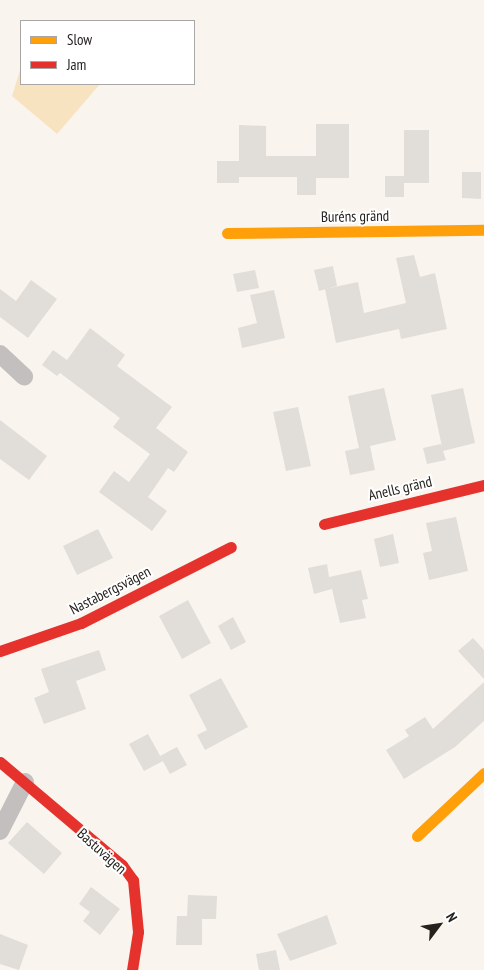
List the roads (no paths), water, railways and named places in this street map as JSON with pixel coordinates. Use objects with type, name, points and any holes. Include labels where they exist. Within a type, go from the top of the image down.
[{"type":"street","name":"Buréns gränd","points":[[226,233],[484,230]]},
{"type":"street","points":[[0,354],[24,376]]},
{"type":"street","name":"Anells gränd","points":[[324,524],[484,485]]},
{"type":"street","name":"Nastabergsvägen","points":[[0,651],[81,623],[231,547]]},
{"type":"street","name":"Bastuvägen","points":[[0,762],[122,865],[133,880],[138,932],[132,970]]},
{"type":"street","points":[[417,836],[484,773]]},
{"type":"street","points":[[0,831],[25,782]]}]
